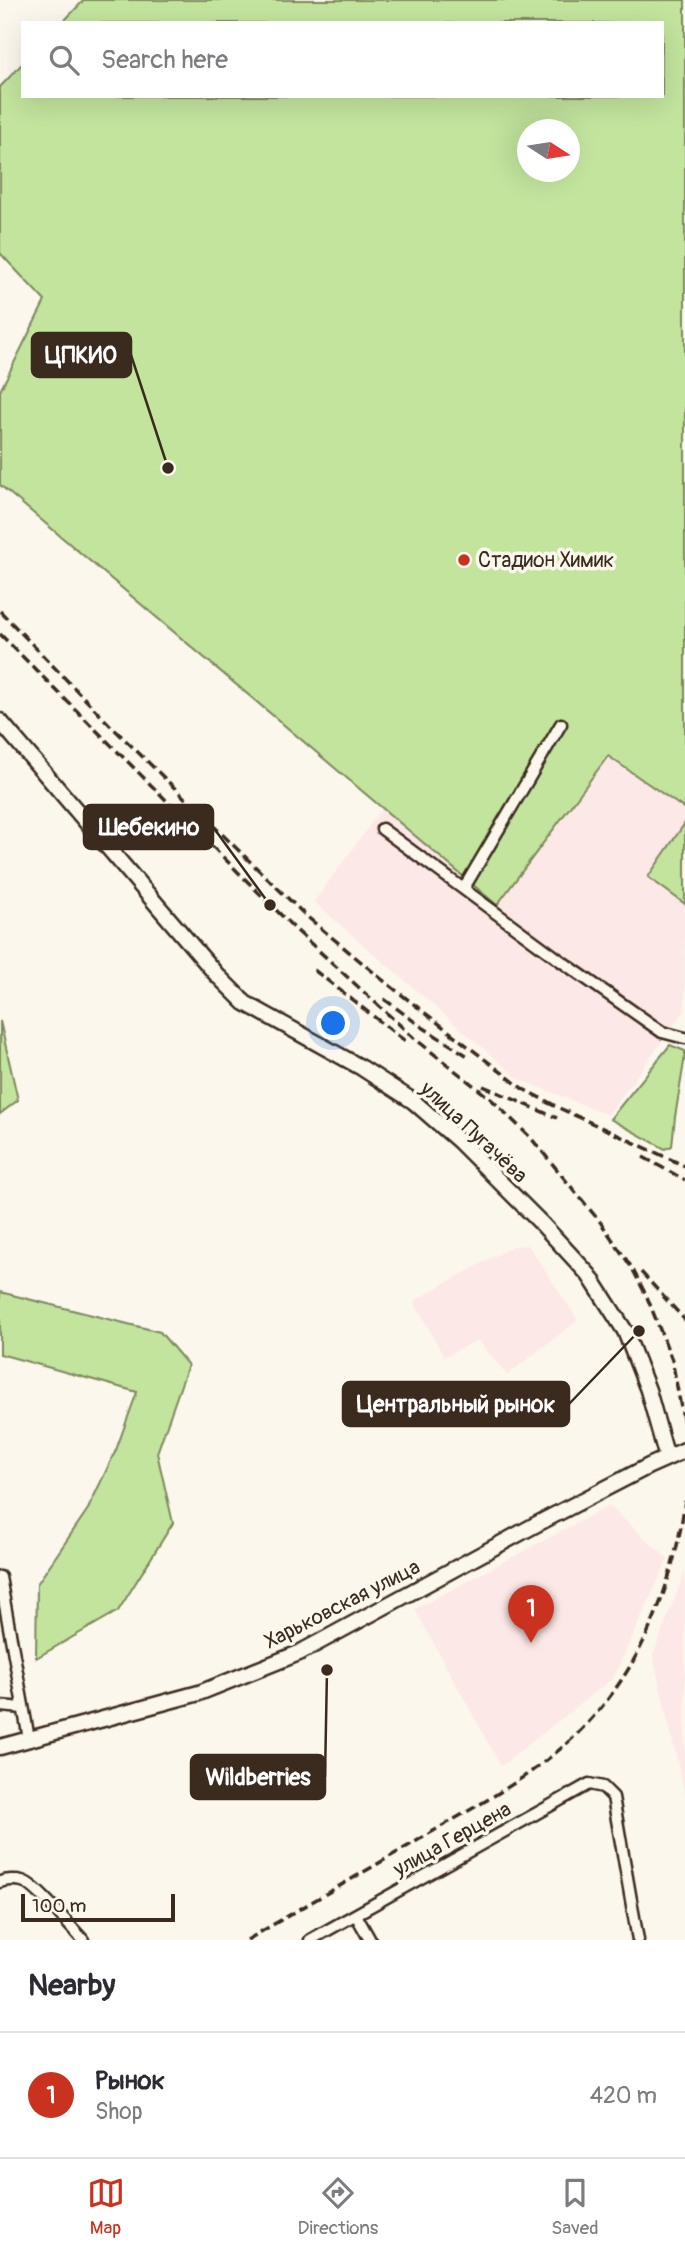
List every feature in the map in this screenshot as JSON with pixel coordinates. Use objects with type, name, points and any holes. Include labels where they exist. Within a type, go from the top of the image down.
[{"type":"street","name":"улица Пугачёва","points":[[0,721],[216,974],[245,1003],[362,1068],[414,1101],[543,1225],[589,1275],[625,1331],[648,1390],[667,1458]]},
{"type":"street","points":[[464,888],[561,724]]},
{"type":"street","points":[[382,829],[662,1032],[685,1038]]},
{"type":"street","name":"Харьковская улица","points":[[0,1747],[199,1693],[299,1653],[523,1531],[685,1450]]},
{"type":"street","points":[[0,1577],[29,1739]]},
{"type":"street","points":[[0,1706],[23,1708]]},
{"type":"street","name":"улица Герцена","points":[[310,1940],[589,1784],[603,1787],[613,1797],[638,1940]]},
{"type":"street","points":[[0,1882],[24,1881],[36,1890],[83,1940]]},
{"type":"street","points":[[356,1915],[370,1940]]},
{"type":"shaded area","points":[[608,756],[685,809],[685,823],[648,877],[685,904],[685,1010],[608,1115],[519,1079],[314,902],[382,808],[497,905]]},
{"type":"shaded area","points":[[528,1245],[578,1320],[507,1375],[478,1340],[444,1357],[414,1301],[513,1246]]},
{"type":"shaded area","points":[[609,1506],[668,1559],[613,1678],[501,1766],[415,1609]]},
{"type":"shaded area","points":[[685,1572],[685,1795],[653,1655]]},
{"type":"green space","points":[[84,0],[685,0],[685,809],[608,756],[497,905],[0,485],[0,391],[45,301],[0,253],[0,87],[21,65],[21,98],[664,98],[664,21],[64,21]]},
{"type":"green space","points":[[685,823],[685,904],[648,877]]},
{"type":"green space","points":[[0,1021],[18,1100],[0,1114]]},
{"type":"green space","points":[[670,1045],[685,1051],[685,1056],[672,1146],[665,1149],[610,1119]]},
{"type":"green space","points":[[0,1292],[160,1332],[188,1365],[157,1453],[173,1523],[118,1611],[36,1658],[37,1584],[88,1509],[116,1450],[137,1392],[0,1354]]},
{"type":"railway","points":[[0,611],[112,727],[305,915],[384,981],[523,1089],[556,1106]]},
{"type":"railway","points":[[0,634],[295,929],[414,1038],[492,1100],[531,1138],[601,1223],[632,1268],[647,1297],[672,1360],[685,1429]]},
{"type":"railway","points":[[314,970],[405,1041]]},
{"type":"railway","points":[[384,999],[468,1056]]},
{"type":"railway","points":[[483,1086],[557,1118]]},
{"type":"railway","points":[[546,1102],[685,1166]]},
{"type":"railway","points":[[643,1157],[685,1180]]},
{"type":"railway","points":[[641,1272],[685,1320]]},
{"type":"railway","points":[[247,1940],[511,1785],[559,1750],[585,1725],[609,1698],[645,1638],[670,1571],[685,1501]]},
{"type":"place","name":"ЦПКИО","points":[[168,468]]},
{"type":"place","name":"Стадион Химик","points":[[464,560]]},
{"type":"place","name":"Шебекино","points":[[270,905]]},
{"type":"place","name":"Центральный рынок","points":[[639,1331]]},
{"type":"place","name":"Рынок","points":[[531,1643]]},
{"type":"place","name":"Wildberries","points":[[327,1670]]}]
